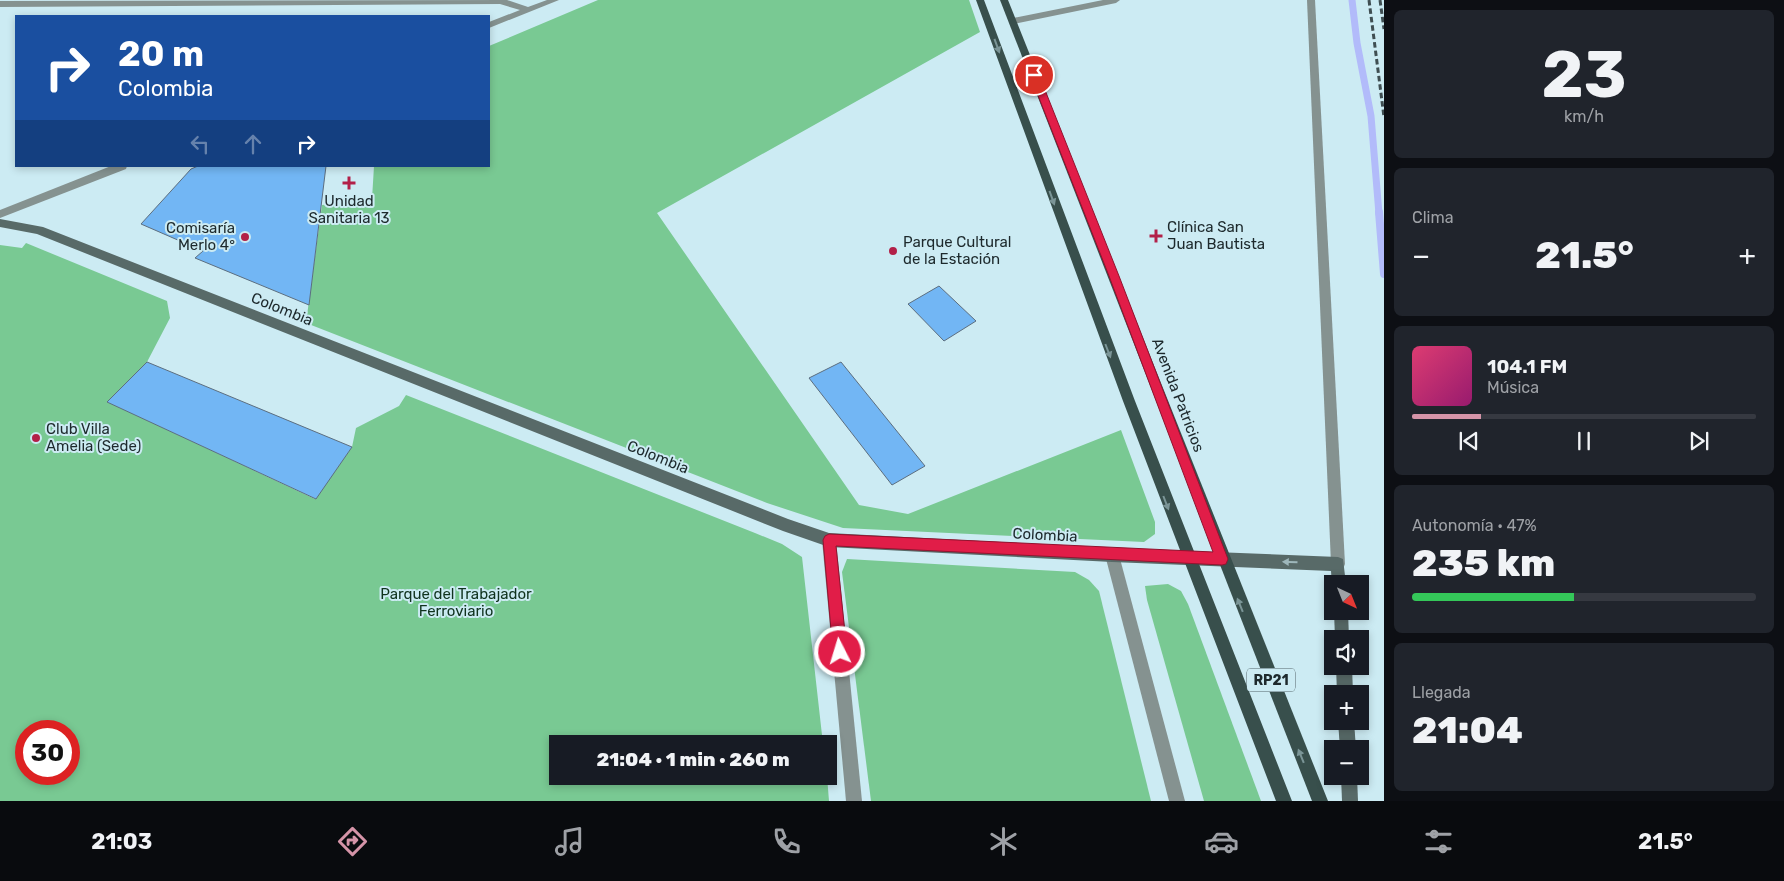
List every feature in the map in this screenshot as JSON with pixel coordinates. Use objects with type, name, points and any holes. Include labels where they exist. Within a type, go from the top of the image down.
[{"type":"main road","name":"RP21","points":[[980,0],[1094,312],[1187,557],[1284,801]]},
{"type":"main road","name":"Avenida Patricios","points":[[1004,0],[1114,276],[1222,559],[1320,801]]},
{"type":"street","points":[[490,25],[555,0]]},
{"type":"street","points":[[1013,21],[1116,0]]},
{"type":"street","points":[[1311,0],[1339,575]]},
{"type":"street","points":[[0,4],[501,1],[528,10]]},
{"type":"street","points":[[0,214],[119,167]]},
{"type":"street","name":"Colombia","points":[[0,223],[39,230],[770,519],[829,540],[1112,555],[1338,564]]},
{"type":"street","points":[[829,540],[854,801]]},
{"type":"street","points":[[1112,555],[1176,801]]},
{"type":"street","points":[[1349,785],[1350,801]]},
{"type":"green space","points":[[598,0],[969,0],[980,32],[657,213],[859,505],[908,514],[1121,430],[1155,522],[1155,534],[1144,542],[843,528],[767,503],[306,323],[322,205],[372,199],[374,167],[490,167],[490,46]]},
{"type":"green space","name":"Parque del Trabajador Ferroviario","points":[[26,243],[167,301],[170,318],[147,362],[108,402],[315,499],[352,447],[356,428],[399,406],[406,395],[782,544],[802,557],[822,735],[549,735],[549,785],[828,785],[829,801],[0,801],[0,245],[22,248]]},
{"type":"green space","points":[[847,559],[1075,572],[1089,580],[1099,591],[1151,801],[871,801],[842,572]]},
{"type":"green space","points":[[1168,584],[1181,591],[1188,604],[1261,801],[1204,801],[1147,600],[1145,586]]},
{"type":"building","name":"Comisaría Merlo 4°","points":[[196,167],[326,167],[309,305],[195,258],[203,251],[141,224],[191,169]]},
{"type":"building","points":[[939,286],[976,321],[944,341],[908,304]]},
{"type":"building","points":[[147,362],[352,447],[316,499],[107,402]]},
{"type":"building","points":[[841,362],[925,466],[892,485],[809,378]]},
{"type":"waterway","points":[[1352,0],[1357,43],[1371,116],[1379,214]]},
{"type":"waterway","points":[[1379,212],[1384,274]]},
{"type":"railway","points":[[1369,0],[1384,117]]},
{"type":"railway","points":[[1380,0],[1384,29]]},
{"type":"place","name":"Unidad Sanitaria 13","points":[[349,183]]},
{"type":"place","name":"Clínica San Juan Bautista","points":[[1156,236]]},
{"type":"place","name":"Comisaría Merlo 4°","points":[[245,237]]},
{"type":"place","name":"Parque Cultural de la Estación","points":[[893,251]]},
{"type":"place","name":"Club Villa Amelia (Sede)","points":[[36,438]]},
{"type":"route","points":[[840,652],[829,540],[1222,559],[1114,276],[1034,75]]}]
